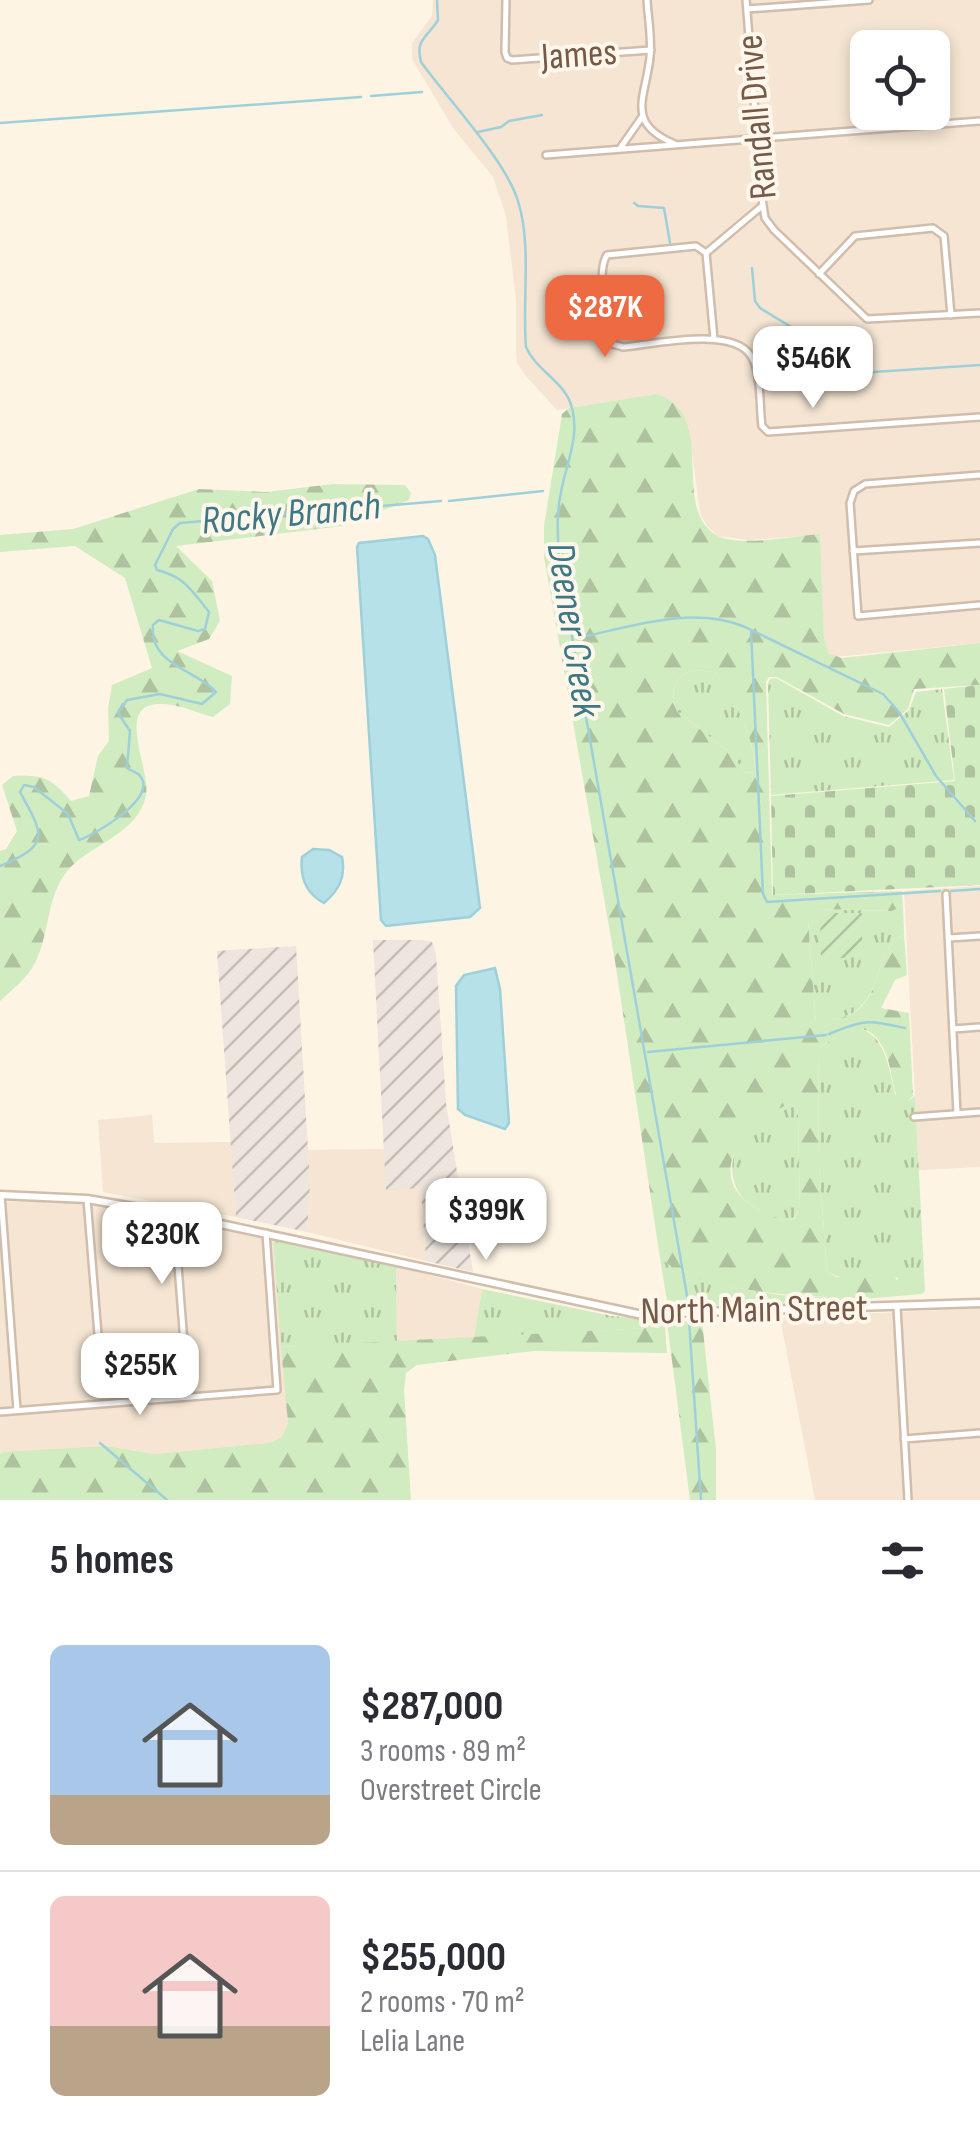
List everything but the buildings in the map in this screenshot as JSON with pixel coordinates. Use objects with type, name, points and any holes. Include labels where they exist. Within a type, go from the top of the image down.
[{"type":"street","name":"James","points":[[506,0],[507,58],[512,60],[651,50]]},
{"type":"street","points":[[619,150],[642,116],[641,95],[651,50],[647,0]]},
{"type":"street","name":"Randall Drive","points":[[746,0],[762,206],[768,223],[867,319],[980,314]]},
{"type":"street","points":[[747,9],[868,0]]},
{"type":"street","points":[[642,116],[653,132],[678,145]]},
{"type":"street","points":[[546,155],[980,121]]},
{"type":"street","points":[[706,253],[762,206]]},
{"type":"street","points":[[819,274],[855,236],[933,228],[939,230],[946,243],[951,316]]},
{"type":"street","points":[[714,339],[706,253],[696,246],[606,255],[601,265],[609,340],[618,346],[714,339],[739,344],[750,354],[755,368],[762,426],[768,432],[980,417]]},
{"type":"street","points":[[980,476],[859,487],[850,503],[858,616],[980,606]]},
{"type":"street","points":[[854,552],[980,542]]},
{"type":"street","points":[[946,894],[958,1114]]},
{"type":"street","points":[[949,938],[980,936]]},
{"type":"street","points":[[953,1029],[980,1026]]},
{"type":"street","points":[[914,1116],[980,1112]]},
{"type":"street","points":[[1,1195],[17,1410]]},
{"type":"street","name":"North Main Street","points":[[1,1195],[87,1200],[174,1214],[610,1311],[638,1314],[980,1303]]},
{"type":"street","points":[[87,1200],[100,1358]]},
{"type":"street","points":[[174,1214],[185,1356]]},
{"type":"street","points":[[0,1412],[277,1390],[266,1233]]},
{"type":"street","points":[[897,1307],[908,1500]]},
{"type":"street","points":[[904,1439],[980,1433]]},
{"type":"shaded area","points":[[433,0],[980,0],[980,643],[834,657],[824,640],[820,535],[748,540],[718,536],[700,513],[689,428],[656,394],[557,410],[517,363],[516,300],[506,216],[493,177],[453,128],[412,59],[412,43],[432,16]]},
{"type":"shaded area","points":[[980,886],[980,1167],[919,1170],[904,891]]},
{"type":"shaded area","points":[[373,940],[432,942],[436,954],[446,1103],[473,1272],[426,1261],[421,1188],[386,1190]]},
{"type":"shaded area","points":[[296,946],[310,1184],[307,1232],[236,1217],[217,951]]},
{"type":"shaded area","points":[[152,1115],[154,1143],[231,1142],[236,1217],[103,1192],[98,1120]]},
{"type":"shaded area","points":[[384,1149],[387,1189],[421,1188],[426,1261],[307,1232],[308,1150]]},
{"type":"shaded area","points":[[0,1202],[101,1206],[273,1239],[288,1423],[281,1438],[267,1443],[155,1454],[106,1446],[0,1454]]},
{"type":"shaded area","points":[[396,1266],[482,1289],[474,1338],[397,1343]]},
{"type":"shaded area","points":[[980,1308],[980,1500],[815,1500],[780,1318]]},
{"type":"green space","points":[[656,394],[675,404],[686,421],[696,506],[704,523],[718,536],[753,541],[820,534],[824,639],[829,654],[842,658],[980,643],[980,685],[914,689],[908,709],[889,725],[844,714],[777,677],[769,677],[766,682],[772,895],[902,891],[903,906],[892,911],[818,909],[810,914],[808,922],[816,1023],[846,1016],[861,1007],[873,988],[887,950],[904,934],[907,975],[895,980],[881,1008],[909,1013],[913,1096],[905,1103],[899,1100],[885,1052],[878,1040],[863,1029],[845,1032],[818,1049],[819,1165],[827,1271],[836,1277],[893,1274],[899,1283],[895,1293],[807,1296],[738,1288],[680,1271],[660,1258],[615,961],[544,557],[544,526],[562,414],[569,408]],"holes":[[[694,670],[714,672],[728,692],[748,734],[755,772],[746,773],[730,753],[677,711],[673,698],[677,680]],[[789,1104],[797,1109],[798,1116],[800,1208],[794,1219],[778,1218],[744,1200],[733,1185],[731,1170],[743,1139],[756,1125]]]},
{"type":"green space","points":[[333,484],[405,485],[411,493],[409,500],[343,526],[176,546],[212,581],[220,621],[209,639],[177,651],[232,676],[230,704],[213,717],[161,704],[146,707],[140,713],[137,734],[146,785],[141,809],[123,830],[65,874],[55,894],[36,961],[25,978],[0,1001],[0,851],[6,849],[17,831],[2,785],[13,776],[32,776],[52,782],[71,801],[89,796],[98,756],[109,741],[112,685],[152,668],[125,578],[75,546],[0,552],[0,535],[73,529],[199,489],[266,492]]},
{"type":"green space","points":[[694,670],[714,672],[729,692],[748,733],[755,772],[746,773],[730,753],[677,711],[673,698],[677,680]]},
{"type":"green space","points":[[776,678],[843,716],[889,727],[909,710],[916,692],[942,689],[954,780],[771,795],[768,683]]},
{"type":"green space","points":[[980,685],[980,885],[773,895],[771,796],[955,781],[944,689]]},
{"type":"green space","points":[[903,906],[904,934],[887,950],[868,998],[851,1014],[816,1024],[810,913],[818,909],[892,911]]},
{"type":"green space","points":[[820,913],[862,913],[862,956],[821,960]]},
{"type":"green space","points":[[848,1028],[870,1033],[877,1041],[887,1061],[895,1094],[910,1100],[915,1096],[925,1291],[817,1303],[814,1297],[895,1293],[898,1278],[843,1277],[827,1271],[819,1165],[818,1049]]},
{"type":"green space","points":[[789,1104],[797,1109],[798,1116],[800,1208],[793,1219],[770,1215],[746,1201],[732,1171],[736,1149],[749,1128]]},
{"type":"green space","points":[[273,1239],[396,1266],[397,1343],[281,1347]]},
{"type":"green space","points":[[660,1258],[709,1281],[809,1297],[808,1303],[668,1307]]},
{"type":"green space","points":[[482,1289],[612,1316],[664,1320],[665,1327],[474,1338]]},
{"type":"green space","points":[[702,1321],[716,1450],[716,1500],[690,1500],[667,1322]]},
{"type":"green space","points":[[665,1327],[667,1353],[534,1351],[417,1365],[406,1373],[404,1390],[411,1500],[0,1500],[3,1452],[106,1446],[155,1454],[267,1443],[281,1438],[288,1423],[281,1347]]},
{"type":"water","points":[[423,536],[435,555],[480,908],[470,917],[386,926],[381,920],[357,547],[359,543]]},
{"type":"water","points":[[313,849],[329,850],[342,857],[340,883],[324,903],[312,894],[303,877],[302,857]]},
{"type":"water","points":[[495,968],[500,989],[509,1123],[505,1129],[458,1109],[456,986],[464,975]]},
{"type":"waterway","name":"Deener Creek","points":[[437,0],[438,20],[421,43],[421,62],[489,149],[518,201],[525,236],[526,347],[564,391],[572,408],[573,440],[558,509],[559,562],[689,1307]]},
{"type":"waterway","points":[[371,96],[422,92]]},
{"type":"waterway","points":[[0,123],[361,97]]},
{"type":"waterway","points":[[478,132],[542,115]]},
{"type":"waterway","points":[[634,203],[664,208],[670,243]]},
{"type":"waterway","points":[[752,268],[755,301],[760,308],[801,333],[826,361],[845,373]]},
{"type":"waterway","points":[[813,376],[980,365]]},
{"type":"waterway","name":"Rocky Branch","points":[[449,501],[543,491]]},
{"type":"waterway","name":"Rocky Branch","points":[[0,866],[28,851],[38,837],[34,818],[20,792],[24,785],[34,787],[68,814],[79,840],[110,823],[141,795],[139,775],[127,768],[130,731],[118,713],[127,700],[160,694],[202,704],[216,692],[166,658],[154,638],[153,625],[159,620],[198,631],[205,629],[209,612],[187,585],[157,570],[155,565],[180,523],[441,501]]},
{"type":"waterway","points":[[577,638],[683,618],[725,621],[745,627],[883,694],[899,712],[936,776],[975,821]]},
{"type":"waterway","points":[[751,630],[763,894],[767,902],[940,891]]},
{"type":"waterway","points":[[951,891],[980,889]]},
{"type":"waterway","points":[[829,1034],[866,1022],[905,1028]]},
{"type":"waterway","points":[[648,1052],[826,1035]]},
{"type":"waterway","name":"Deener Creek","points":[[689,1320],[701,1500]]},
{"type":"waterway","points":[[100,1443],[167,1500]]}]
